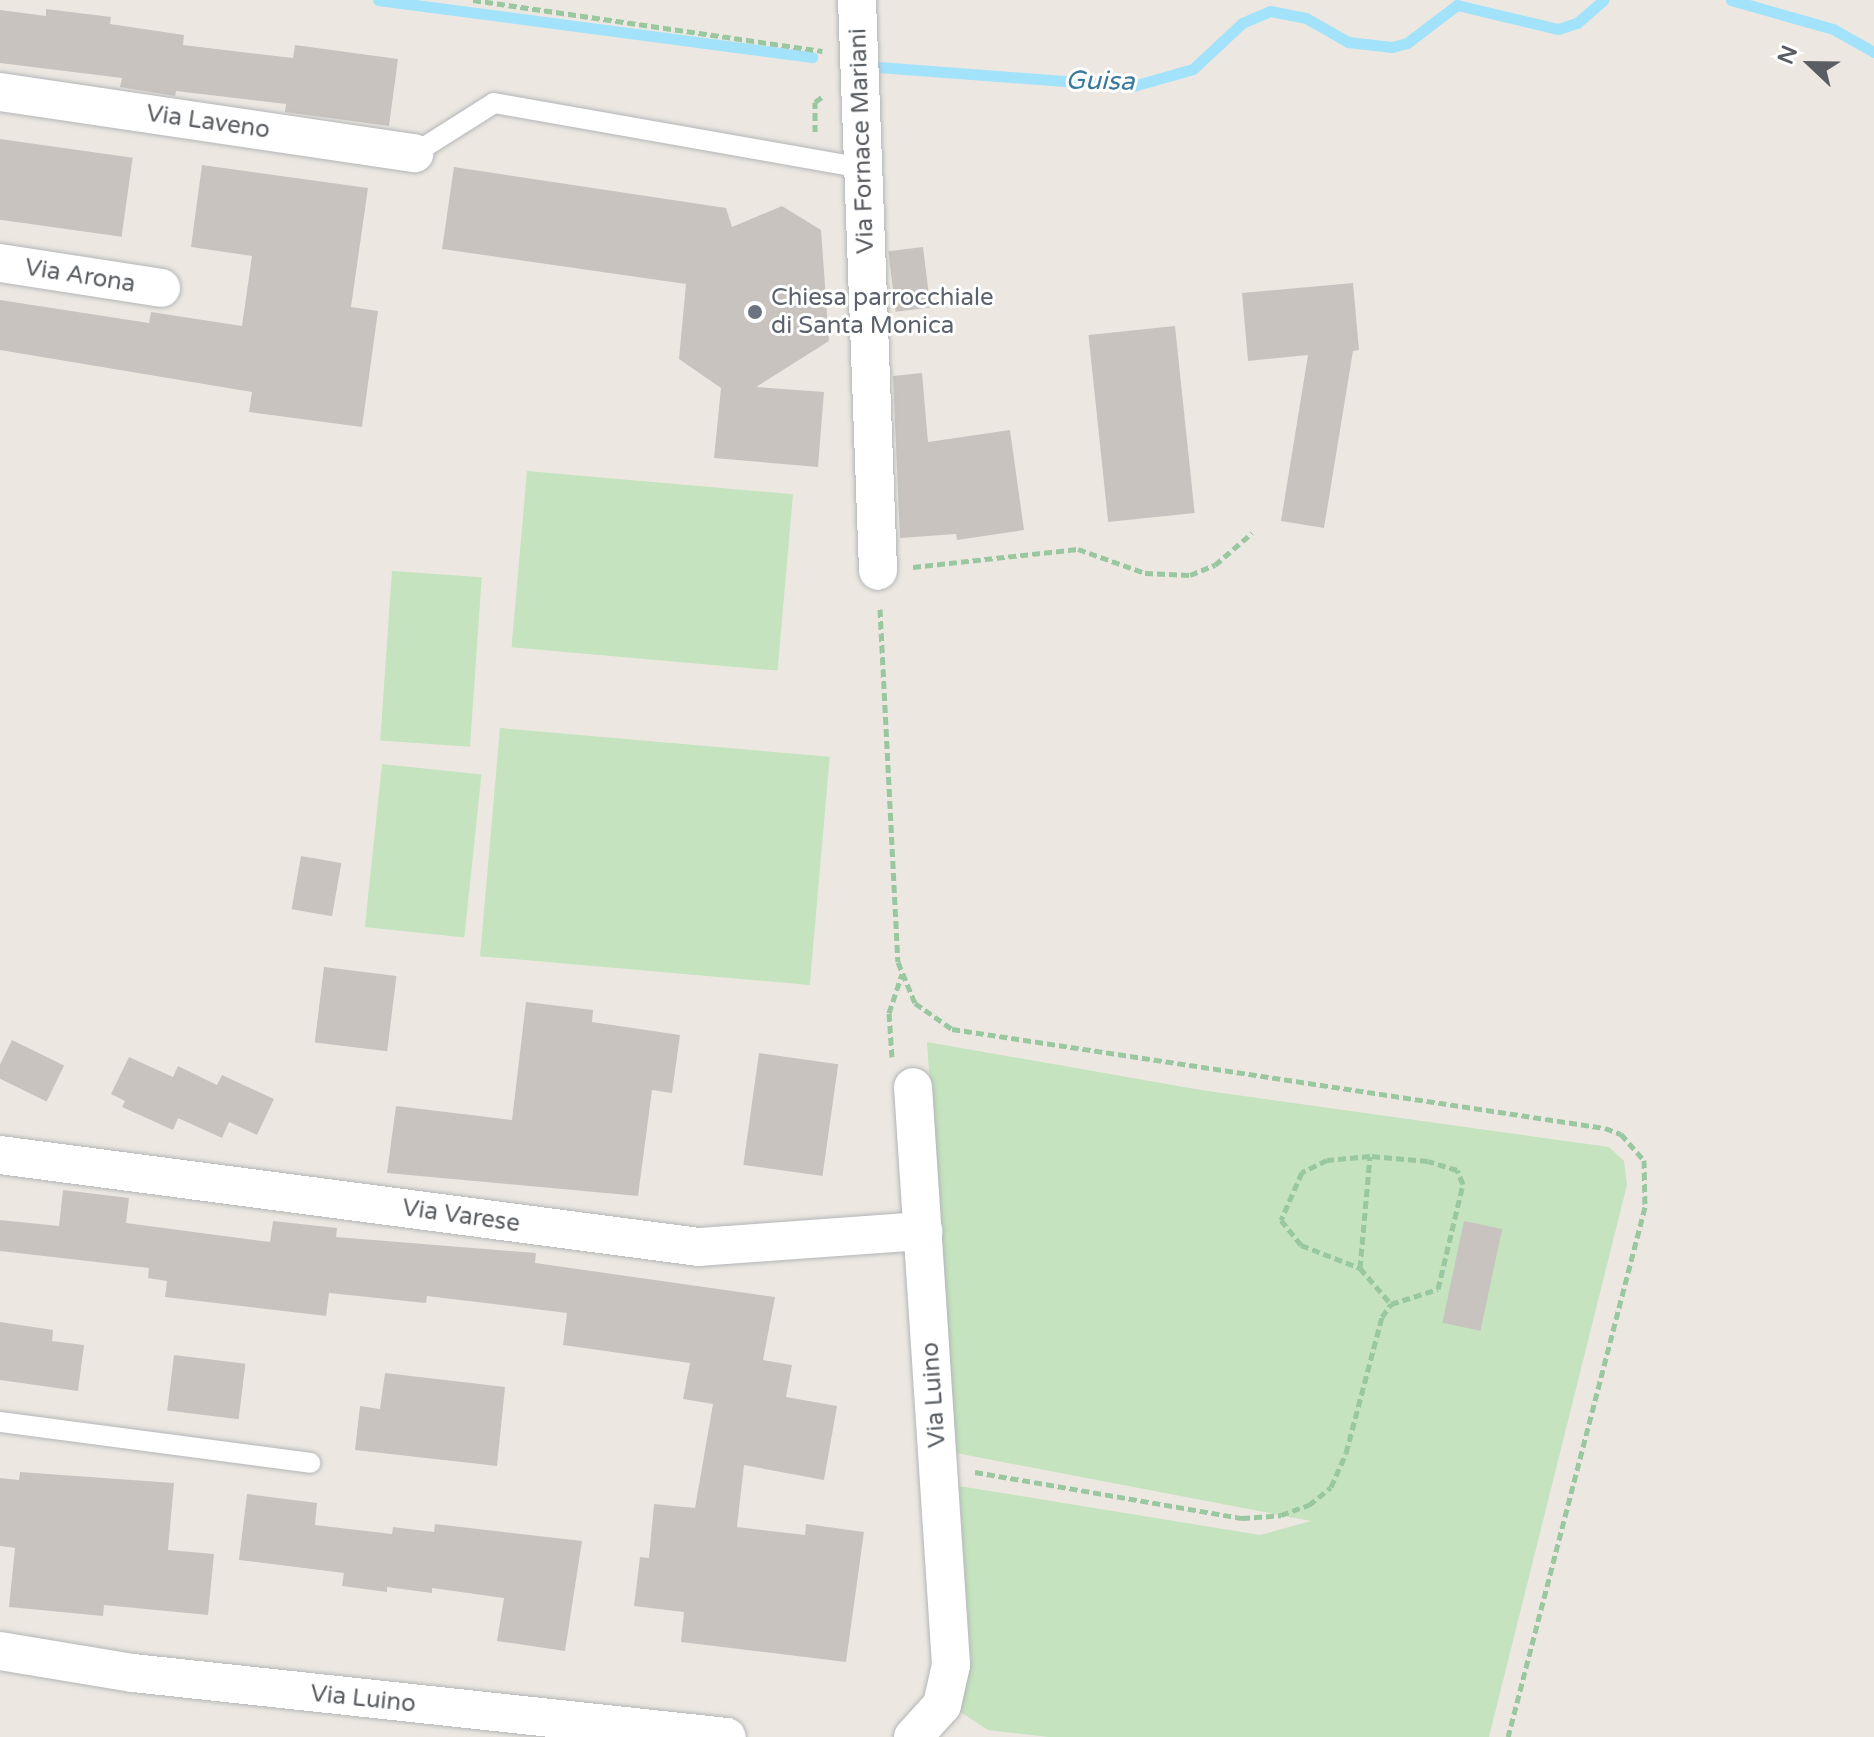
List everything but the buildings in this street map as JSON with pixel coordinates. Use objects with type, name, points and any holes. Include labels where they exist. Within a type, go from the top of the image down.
[{"type":"street","name":"Via Fornace Mariani","points":[[857,0],[878,571]]},
{"type":"street","name":"Via Laveno","points":[[0,92],[415,153]]},
{"type":"street","name":"Via Arona","points":[[0,263],[161,288]]},
{"type":"street","name":"Via Luino","points":[[913,1087],[951,1665],[942,1705],[913,1737]]},
{"type":"street","name":"Via Varese","points":[[0,1155],[699,1247],[923,1231]]},
{"type":"street","name":"Via Luino","points":[[0,1651],[133,1673],[727,1737]]},
{"type":"lane","points":[[415,153],[494,103],[863,168]]},
{"type":"lane","points":[[0,1422],[310,1463]]},
{"type":"path","points":[[473,0],[859,55]]},
{"type":"path","points":[[1252,533],[1215,565],[1190,575],[1145,573],[1078,549],[878,571],[902,973],[915,1003],[952,1029],[1605,1128],[1635,1145],[1648,1176],[1645,1207],[1508,1737]]},
{"type":"path","points":[[902,973],[889,1013],[889,1042],[900,1077],[913,1087]]},
{"type":"path","points":[[1360,1268],[1370,1156]]},
{"type":"path","points":[[938,1466],[1242,1518],[1281,1515],[1309,1505],[1331,1487],[1346,1453],[1382,1317],[1391,1304],[1438,1289],[1463,1184],[1457,1170],[1370,1156],[1327,1160],[1302,1172],[1281,1220],[1301,1245],[1360,1268],[1391,1304]]},
{"type":"green space","points":[[527,471],[793,494],[778,671],[512,647]]},
{"type":"green space","points":[[392,571],[482,577],[470,747],[380,741]]},
{"type":"green space","points":[[500,728],[830,757],[810,985],[480,956]]},
{"type":"green space","points":[[382,764],[481,774],[464,938],[365,927]]},
{"type":"green space","points":[[927,1042],[1201,1090],[1609,1147],[1624,1161],[1627,1185],[1489,1737],[1049,1737],[988,1730],[959,1711],[971,1664],[959,1486],[1260,1535],[1311,1521],[956,1453]]},
{"type":"waterway","name":"Guisa","points":[[378,0],[812,57]]},
{"type":"waterway","name":"Guisa","points":[[878,67],[1133,86],[1193,69],[1242,23],[1270,11],[1306,18],[1348,42],[1392,47],[1407,43],[1457,5],[1558,29],[1577,23],[1603,0]]},
{"type":"waterway","name":"Guisa","points":[[1731,0],[1833,29],[1874,52]]},
{"type":"place","name":"Chiesa parrocchiale di Santa Monica","points":[[755,312]]}]
